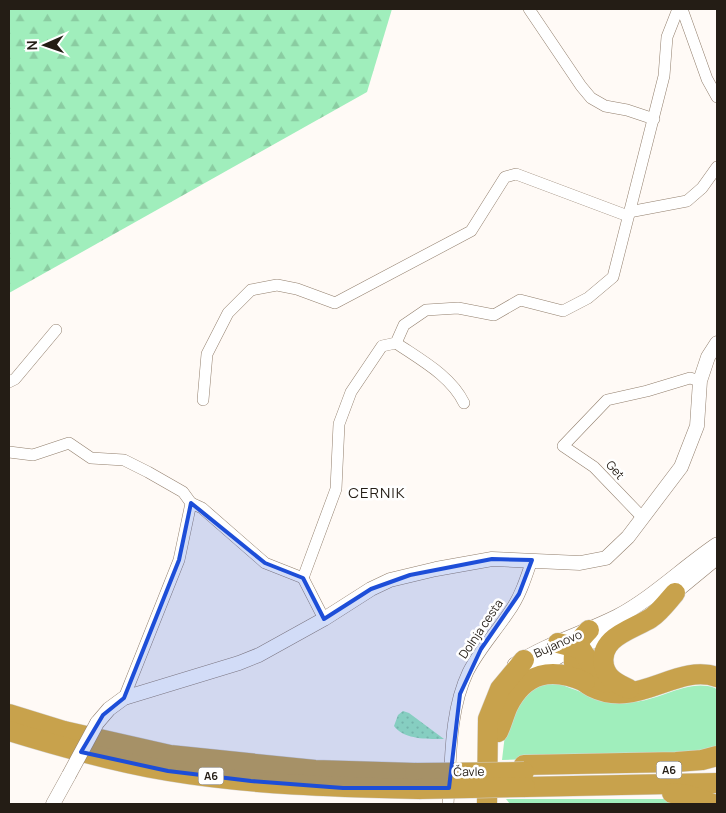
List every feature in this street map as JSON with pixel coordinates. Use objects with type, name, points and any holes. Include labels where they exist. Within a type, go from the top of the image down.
[{"type":"highway","points":[[629,688],[615,682],[607,674],[604,664],[606,647],[616,637],[652,618],[675,593]]},
{"type":"highway","points":[[567,645],[580,639],[589,630]]},
{"type":"highway","points":[[567,645],[574,665],[585,682]]},
{"type":"highway","points":[[567,645],[582,650],[602,680],[616,688],[656,686]]},
{"type":"highway","points":[[491,800],[488,719],[500,689],[524,660]]},
{"type":"highway","points":[[498,732],[515,694],[530,680],[554,674],[569,675],[605,692],[617,695],[694,675],[717,677]]},
{"type":"highway","name":"A6","points":[[9,714],[64,731],[170,755],[315,770],[418,784]]},
{"type":"highway","name":"A6","points":[[9,731],[71,749],[168,771],[315,786],[418,784]]},
{"type":"highway","points":[[524,779],[702,760],[717,756]]},
{"type":"highway","name":"A6","points":[[524,779],[717,769]]},
{"type":"highway","points":[[524,779],[688,795],[713,804]]},
{"type":"highway","name":"A6","points":[[524,779],[717,783]]},
{"type":"highway","name":"Čavle","points":[[418,784],[524,779]]},
{"type":"main road","name":"Bujanovo","points":[[589,630],[645,599],[717,545]]},
{"type":"main road","name":"Bujanovo","points":[[524,660],[567,645],[607,635],[633,622],[675,593],[717,557]]},
{"type":"main road","name":"Bujanovo","points":[[491,800],[501,709],[508,694],[520,680],[567,645]]},
{"type":"street","points":[[529,9],[591,98],[605,106],[627,110],[654,119]]},
{"type":"street","points":[[396,343],[404,325],[426,310],[458,308],[494,315],[520,300],[562,311],[588,298],[613,277],[664,76],[667,37],[678,9]]},
{"type":"street","points":[[682,9],[707,79],[717,97]]},
{"type":"street","points":[[202,400],[207,354],[228,313],[251,290],[277,286],[297,289],[335,303],[471,231],[485,211],[496,188],[505,177],[516,174],[629,214],[687,201],[702,188],[717,167]]},
{"type":"street","points":[[9,382],[15,379],[56,330]]},
{"type":"street","points":[[303,578],[318,531],[336,489],[339,424],[351,392],[382,346],[396,343],[440,374],[458,390],[464,403]]},
{"type":"street","points":[[53,804],[97,722],[109,709],[124,698],[239,663],[275,648],[371,589],[410,574],[492,559],[580,562],[606,558],[619,548],[674,478],[697,426],[700,381],[708,357],[717,343]]},
{"type":"street","name":"Get","points":[[643,518],[594,467],[563,446],[607,400],[647,391],[690,378],[700,381]]},
{"type":"street","points":[[9,452],[33,455],[69,443],[91,458],[124,460],[143,470],[183,492],[191,503],[202,508],[265,563],[303,578],[324,619]]},
{"type":"street","points":[[124,698],[179,560],[191,503]]},
{"type":"street","name":"Dolnja cesta","points":[[448,804],[455,721],[460,694],[481,649],[509,613],[520,594],[532,560]]},
{"type":"highlighted area","points":[[191,503],[265,563],[303,578],[324,619],[371,589],[410,575],[492,559],[532,560],[519,594],[481,649],[460,694],[449,788],[343,788],[251,781],[168,771],[81,752],[103,715],[124,698],[179,560]]},
{"type":"green space","points":[[9,9],[392,9],[367,92],[9,293]]},
{"type":"green space","points":[[546,679],[600,698],[621,702],[642,701],[695,686],[715,688],[717,690],[717,747],[706,753],[502,760],[506,726],[519,698]]},
{"type":"green space","points":[[403,711],[409,713],[444,739],[417,738],[398,731],[394,726],[398,715]]},
{"type":"green space","points":[[506,799],[674,799],[700,804],[510,804]]},
{"type":"district","name":"CERNIK","points":[[377,493]]}]
